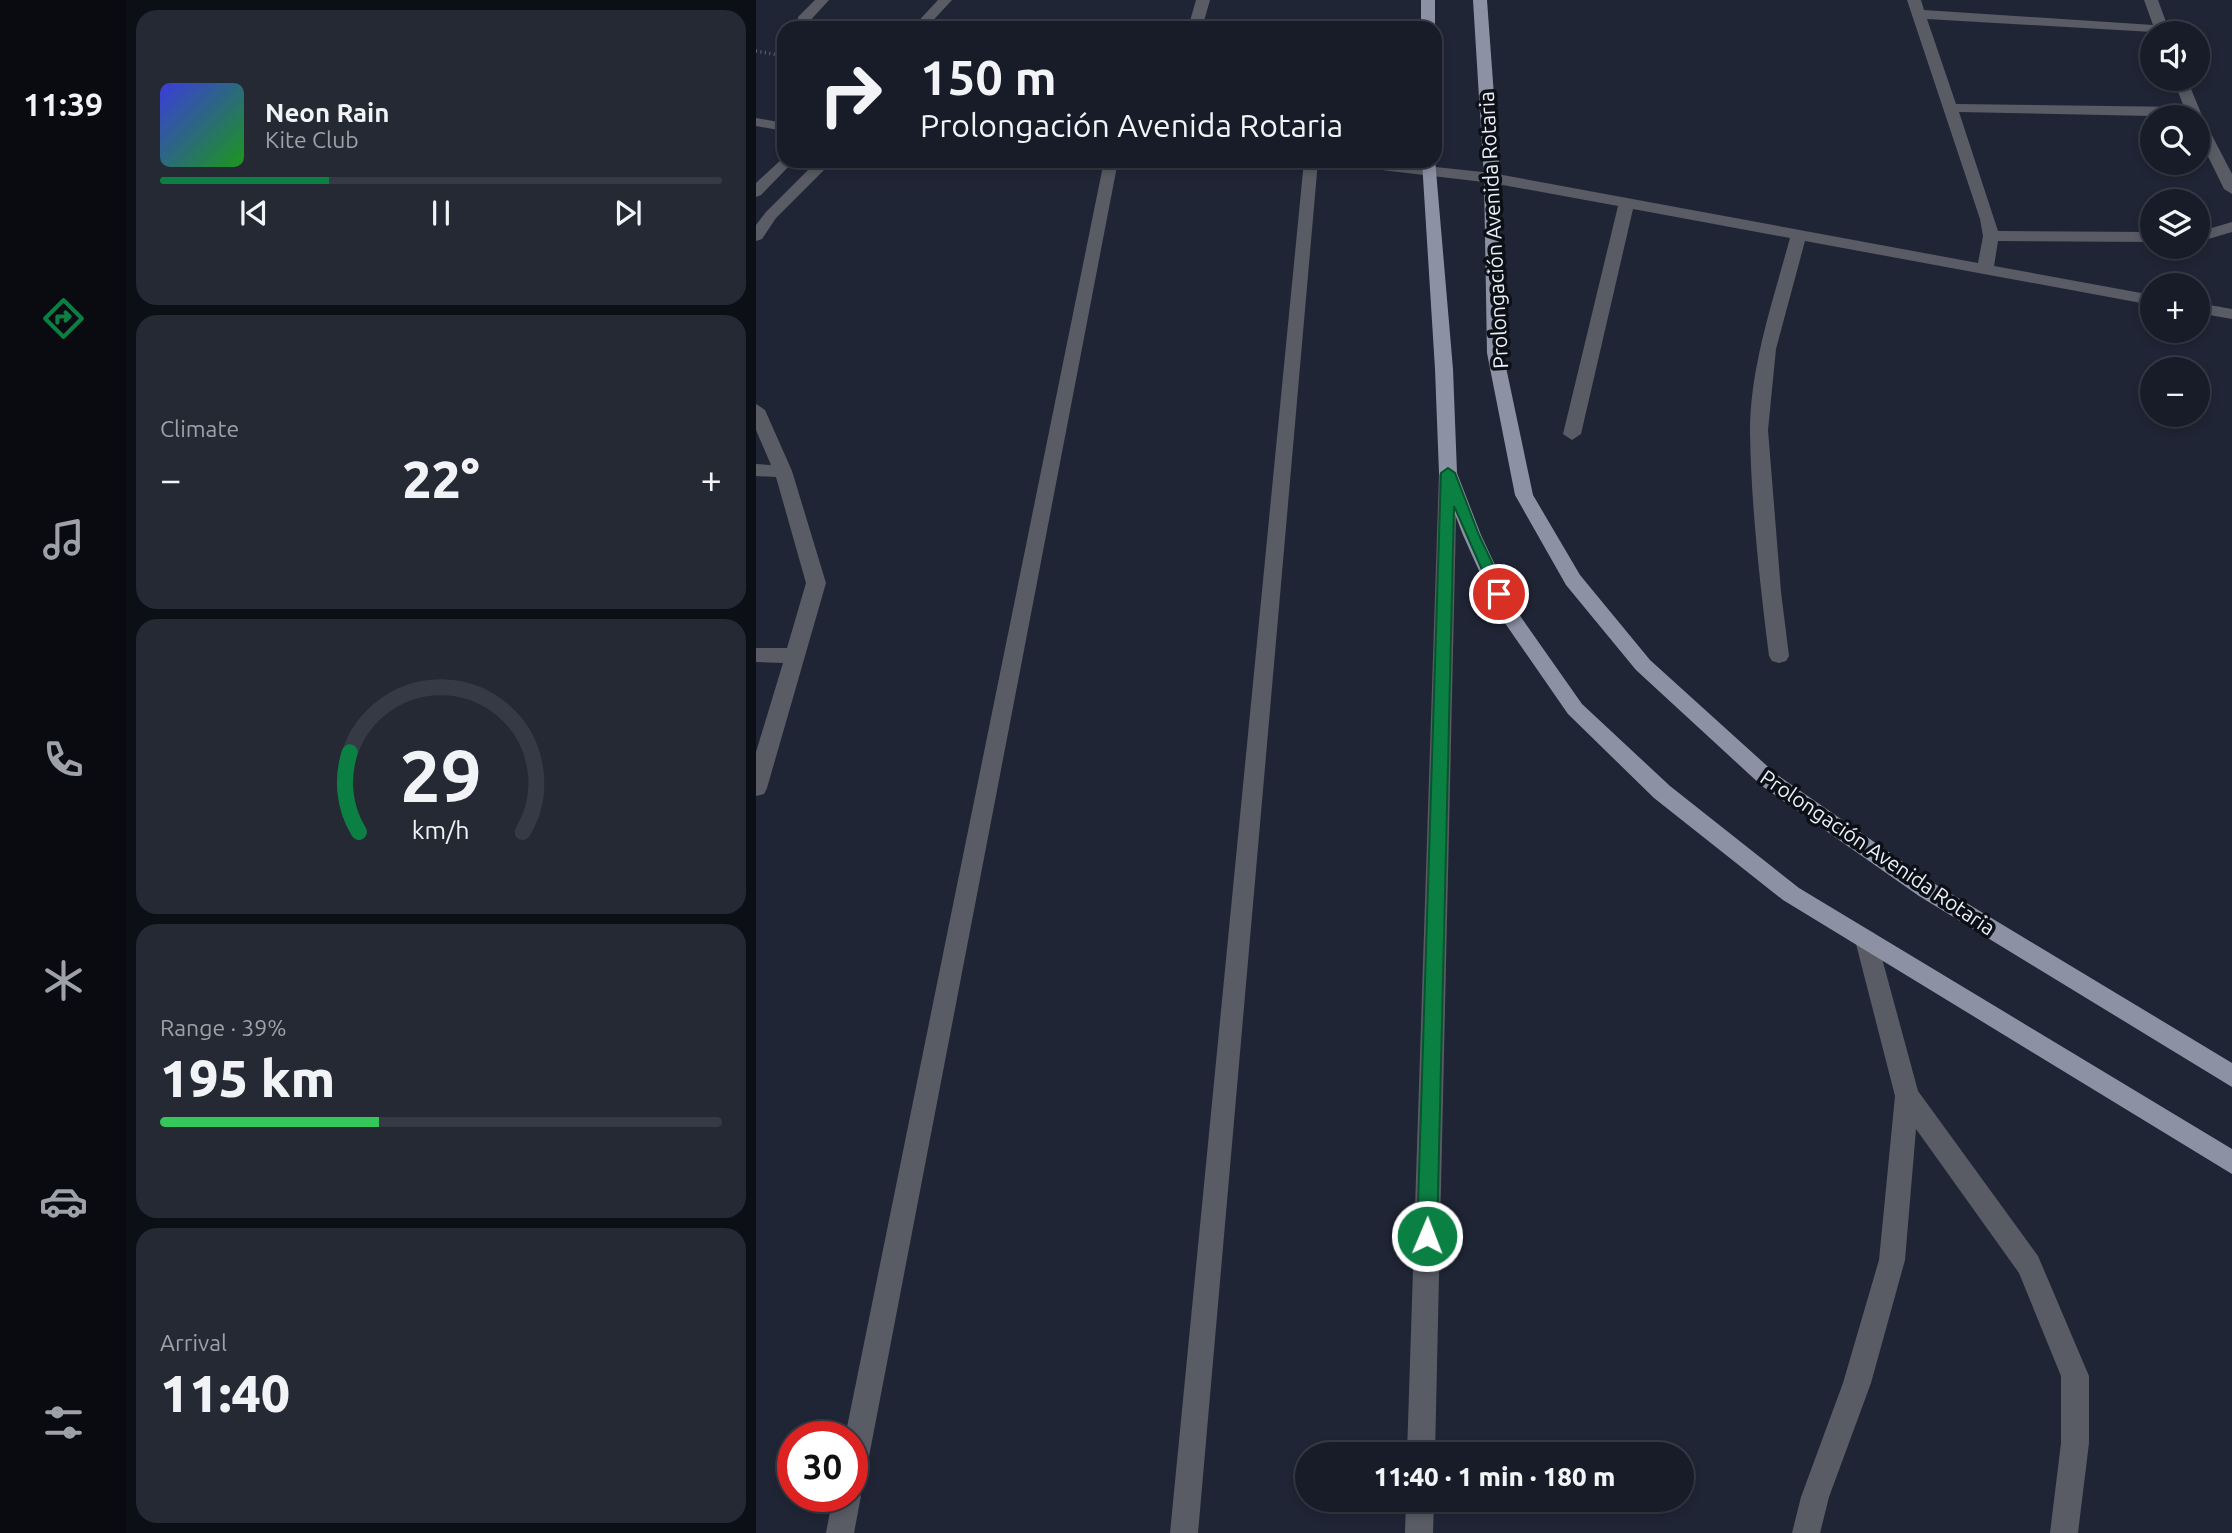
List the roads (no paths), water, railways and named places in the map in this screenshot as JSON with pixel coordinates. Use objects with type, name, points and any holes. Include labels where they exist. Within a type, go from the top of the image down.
[{"type":"main road","points":[[1428,0],[1428,21]]},
{"type":"main road","name":"Prolongación Avenida Rotaria","points":[[1480,0],[1492,178],[1495,353],[1524,495],[1573,580],[1634,654],[1769,780],[1927,890],[2232,1076]]},
{"type":"main road","points":[[1429,168],[1444,369],[1448,473],[1472,535],[1508,613],[1576,709],[1673,801],[1791,894],[2232,1162]]},
{"type":"street","points":[[803,20],[822,0]]},
{"type":"street","points":[[926,21],[945,0]]},
{"type":"street","points":[[1197,21],[1203,0]]},
{"type":"street","points":[[2151,0],[2159,21]]},
{"type":"street","points":[[1985,271],[1991,236],[1985,209],[1916,7],[2140,30]]},
{"type":"street","points":[[1950,108],[2140,115]]},
{"type":"street","points":[[756,122],[777,126]]},
{"type":"street","points":[[2210,146],[2232,189]]},
{"type":"street","points":[[756,192],[780,168]]},
{"type":"street","points":[[756,236],[771,215],[818,168]]},
{"type":"street","points":[[862,1421],[1110,168]]},
{"type":"street","points":[[1184,1533],[1310,168]]},
{"type":"street","points":[[1435,168],[2140,298]]},
{"type":"street","points":[[1572,434],[1626,205]]},
{"type":"street","points":[[2210,233],[2232,226]]},
{"type":"street","points":[[1779,656],[1771,592],[1759,430],[1768,349],[1797,236]]},
{"type":"street","points":[[1991,236],[2140,237]]},
{"type":"street","points":[[2210,311],[2232,314]]},
{"type":"street","points":[[756,410],[783,471],[816,583],[756,788]]},
{"type":"street","points":[[756,470],[783,471]]},
{"type":"street","points":[[1421,1442],[1448,473]]},
{"type":"street","points":[[756,656],[794,656]]},
{"type":"street","points":[[1806,1533],[1815,1497],[1857,1383],[1892,1260],[1906,1096],[1866,940]]},
{"type":"street","points":[[1906,1096],[2029,1265],[2075,1376],[2075,1443],[2063,1533]]},
{"type":"street","points":[[840,1533],[844,1512]]},
{"type":"street","points":[[1419,1533],[1420,1512]]}]
